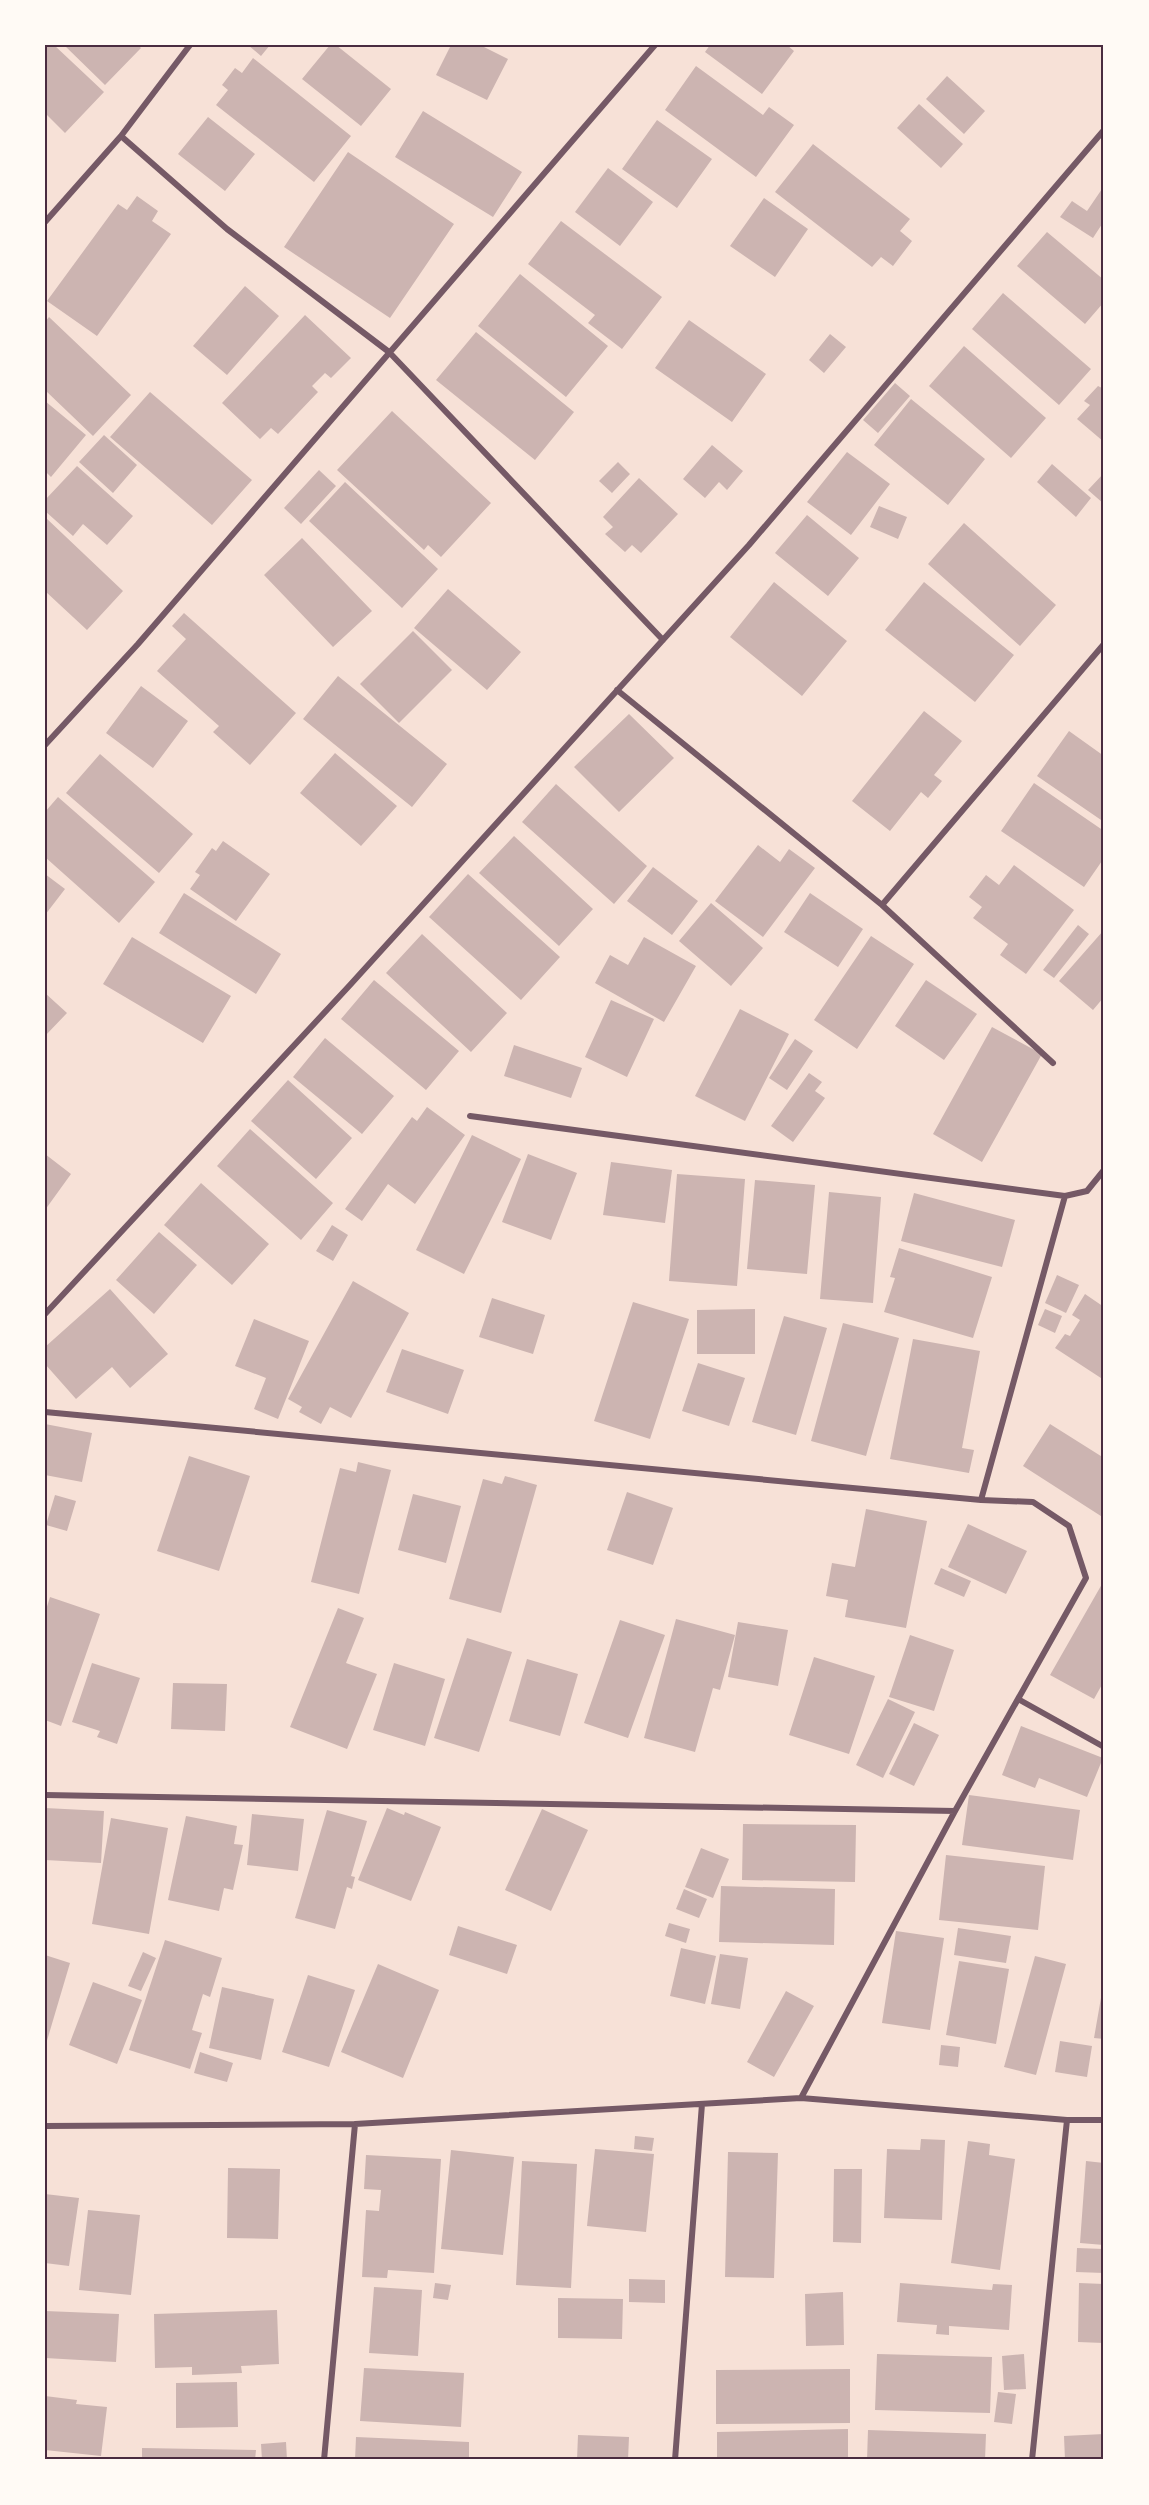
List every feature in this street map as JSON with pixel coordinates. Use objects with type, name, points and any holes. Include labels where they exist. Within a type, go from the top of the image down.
[{"type":"street","points":[[45,222],[122,136],[190,45]]},
{"type":"street","points":[[45,745],[138,644],[655,45]]},
{"type":"street","points":[[45,1314],[350,985],[749,545],[1104,130]]},
{"type":"street","points":[[122,136],[227,229],[389,352],[663,640]]},
{"type":"street","points":[[882,905],[1104,644]]},
{"type":"street","points":[[617,690],[882,905],[1053,1063]]},
{"type":"street","points":[[470,1116],[1065,1196],[1087,1191],[1104,1170]]},
{"type":"street","points":[[981,1500],[1065,1196]]},
{"type":"street","points":[[45,1412],[981,1500],[1033,1502],[1069,1526],[1086,1578],[955,1811],[801,2098]]},
{"type":"street","points":[[1018,1699],[1104,1747]]},
{"type":"street","points":[[45,1795],[955,1811]]},
{"type":"street","points":[[45,2126],[355,2124],[801,2098],[1067,2120],[1104,2120]]},
{"type":"street","points":[[675,2460],[702,2104]]},
{"type":"street","points":[[1032,2460],[1067,2120]]},
{"type":"street","points":[[324,2460],[355,2124]]},
{"type":"building","points":[[45,45],[54,45],[104,92],[65,133],[45,113]]},
{"type":"building","points":[[64,45],[138,45],[141,48],[105,85]]},
{"type":"building","points":[[248,45],[270,45],[261,56]]},
{"type":"building","points":[[330,45],[336,45],[391,89],[361,126],[302,79]]},
{"type":"building","points":[[451,45],[480,45],[508,59],[487,100],[436,75]]},
{"type":"building","points":[[710,45],[787,45],[794,51],[762,94],[705,52]]},
{"type":"building","points":[[253,58],[351,136],[314,182],[216,105],[228,90],[222,85],[235,68],[242,73]]},
{"type":"building","points":[[696,66],[763,115],[769,107],[794,125],[756,177],[665,110]]},
{"type":"building","points":[[947,76],[985,111],[964,134],[926,99]]},
{"type":"building","points":[[919,104],[963,144],[941,168],[897,128]]},
{"type":"building","points":[[423,111],[522,172],[493,217],[395,157]]},
{"type":"building","points":[[208,117],[255,154],[225,191],[178,154]]},
{"type":"building","points":[[657,120],[712,159],[677,208],[622,169]]},
{"type":"building","points":[[813,144],[910,219],[900,231],[912,241],[893,266],[881,257],[872,267],[775,192]]},
{"type":"building","points":[[348,152],[454,224],[390,318],[284,247]]},
{"type":"building","points":[[608,168],[653,202],[620,246],[575,212]]},
{"type":"building","points":[[1104,186],[1104,221],[1093,238],[1060,217],[1072,201],[1087,211]]},
{"type":"building","points":[[137,196],[158,211],[152,221],[171,234],[97,336],[47,301],[118,204],[127,210]]},
{"type":"building","points":[[764,198],[808,229],[775,277],[730,246]]},
{"type":"building","points":[[561,221],[662,297],[622,349],[588,323],[595,315],[528,264]]},
{"type":"building","points":[[1047,232],[1104,280],[1104,302],[1085,324],[1017,266]]},
{"type":"building","points":[[520,274],[608,346],[566,397],[478,326]]},
{"type":"building","points":[[245,286],[279,316],[227,375],[193,346]]},
{"type":"building","points":[[1003,293],[1091,369],[1059,405],[972,329]]},
{"type":"building","points":[[305,315],[351,358],[331,378],[325,373],[312,386],[318,392],[278,434],[271,428],[260,439],[222,403]]},
{"type":"building","points":[[49,317],[131,395],[93,436],[45,390],[45,322]]},
{"type":"building","points":[[689,320],[766,374],[732,422],[655,368]]},
{"type":"building","points":[[476,332],[574,412],[535,460],[436,380]]},
{"type":"building","points":[[830,334],[846,347],[824,373],[809,360]]},
{"type":"building","points":[[964,346],[1046,418],[1011,458],[929,386]]},
{"type":"building","points":[[895,383],[910,396],[878,433],[863,420]]},
{"type":"building","points":[[1098,386],[1104,389],[1104,442],[1077,419],[1090,405],[1084,401]]},
{"type":"building","points":[[150,392],[252,480],[212,525],[110,437]]},
{"type":"building","points":[[911,399],[985,459],[948,505],[874,445]]},
{"type":"building","points":[[45,401],[86,435],[51,477],[45,471]]},
{"type":"building","points":[[392,411],[491,503],[441,557],[428,545],[424,550],[337,470]]},
{"type":"building","points":[[104,435],[137,465],[113,493],[79,462]]},
{"type":"building","points":[[712,445],[743,471],[727,490],[719,482],[705,498],[683,479]]},
{"type":"building","points":[[847,452],[890,484],[851,535],[807,502]]},
{"type":"building","points":[[618,462],[630,474],[612,493],[599,481]]},
{"type":"building","points":[[1052,464],[1091,498],[1076,517],[1037,482]]},
{"type":"building","points":[[77,466],[133,516],[107,545],[83,524],[73,536],[45,511],[45,500]]},
{"type":"building","points":[[319,470],[336,486],[301,524],[284,508]]},
{"type":"building","points":[[1104,473],[1104,504],[1088,490]]},
{"type":"building","points":[[639,478],[678,514],[641,553],[632,545],[625,552],[605,534],[613,527],[603,517]]},
{"type":"building","points":[[345,482],[438,569],[402,608],[309,521]]},
{"type":"building","points":[[879,506],[907,517],[898,539],[870,527]]},
{"type":"building","points":[[807,515],[859,558],[828,596],[775,553]]},
{"type":"building","points":[[45,517],[123,591],[87,630],[45,591]]},
{"type":"building","points":[[964,523],[1056,605],[1020,646],[928,564]]},
{"type":"building","points":[[302,538],[372,611],[333,647],[264,575]]},
{"type":"building","points":[[774,582],[847,641],[802,696],[730,637]]},
{"type":"building","points":[[924,582],[1014,655],[975,702],[885,630]]},
{"type":"building","points":[[448,589],[521,652],[487,690],[414,628]]},
{"type":"building","points":[[184,613],[296,713],[250,765],[213,732],[219,726],[157,671],[186,639],[172,626]]},
{"type":"building","points":[[413,631],[452,670],[399,723],[360,684]]},
{"type":"building","points":[[338,676],[447,764],[412,807],[303,719]]},
{"type":"building","points":[[141,686],[188,721],[153,768],[106,733]]},
{"type":"building","points":[[924,711],[962,741],[934,775],[942,781],[928,798],[921,792],[890,831],[852,801]]},
{"type":"building","points":[[629,714],[674,758],[619,812],[574,767]]},
{"type":"building","points":[[1069,731],[1104,756],[1104,822],[1037,776]]},
{"type":"building","points":[[335,753],[397,806],[361,846],[300,793]]},
{"type":"building","points":[[100,754],[193,834],[159,873],[66,793]]},
{"type":"building","points":[[1034,783],[1104,831],[1104,858],[1084,887],[1001,831]]},
{"type":"building","points":[[556,784],[647,866],[614,904],[522,822]]},
{"type":"building","points":[[58,797],[155,882],[119,923],[45,857],[45,812]]},
{"type":"building","points":[[514,836],[593,909],[559,946],[479,873]]},
{"type":"building","points":[[223,841],[270,874],[236,921],[190,889],[200,875],[195,872],[212,848],[216,851]]},
{"type":"building","points":[[758,845],[780,862],[789,849],[815,868],[763,937],[715,901]]},
{"type":"building","points":[[1014,865],[1074,910],[1026,974],[1000,955],[1008,944],[973,918],[982,907],[969,897],[986,875],[999,885]]},
{"type":"building","points":[[653,867],[698,901],[672,935],[627,901]]},
{"type":"building","points":[[45,874],[65,889],[45,915]]},
{"type":"building","points":[[468,874],[560,957],[521,1000],[429,917]]},
{"type":"building","points":[[184,893],[281,954],[256,994],[159,933]]},
{"type":"building","points":[[810,893],[863,929],[838,967],[784,932]]},
{"type":"building","points":[[711,903],[763,948],[731,986],[679,941]]},
{"type":"building","points":[[1078,925],[1089,934],[1054,978],[1043,970]]},
{"type":"building","points":[[1103,931],[1104,997],[1093,1010],[1059,981]]},
{"type":"building","points":[[422,934],[507,1013],[471,1052],[386,973]]},
{"type":"building","points":[[871,936],[914,964],[857,1049],[814,1020]]},
{"type":"building","points":[[132,937],[231,996],[203,1043],[103,984]]},
{"type":"building","points":[[644,937],[696,966],[664,1022],[595,983],[610,955],[628,965]]},
{"type":"building","points":[[374,980],[459,1051],[426,1090],[341,1019]]},
{"type":"building","points":[[926,980],[977,1014],[944,1060],[895,1026]]},
{"type":"building","points":[[45,993],[67,1013],[45,1036]]},
{"type":"building","points":[[611,1000],[654,1019],[627,1077],[585,1057]]},
{"type":"building","points":[[740,1009],[789,1034],[745,1121],[695,1096]]},
{"type":"building","points":[[992,1027],[1042,1054],[982,1162],[933,1134]]},
{"type":"building","points":[[325,1038],[394,1096],[362,1134],[293,1077]]},
{"type":"building","points":[[795,1039],[813,1051],[787,1090],[769,1078]]},
{"type":"building","points":[[514,1045],[582,1068],[571,1098],[504,1076]]},
{"type":"building","points":[[809,1073],[822,1082],[815,1091],[825,1098],[793,1142],[771,1126]]},
{"type":"building","points":[[288,1080],[352,1138],[316,1179],[251,1121]]},
{"type":"building","points":[[427,1107],[465,1135],[415,1204],[388,1184],[362,1221],[345,1209],[412,1117],[417,1121]]},
{"type":"building","points":[[250,1129],[333,1203],[301,1240],[217,1166]]},
{"type":"building","points":[[472,1135],[521,1159],[464,1274],[416,1250]]},
{"type":"building","points":[[45,1154],[71,1174],[45,1210]]},
{"type":"building","points":[[528,1154],[577,1173],[551,1240],[502,1222]]},
{"type":"building","points":[[611,1162],[672,1170],[665,1223],[603,1215]]},
{"type":"building","points":[[677,1174],[745,1179],[737,1286],[669,1281]]},
{"type":"building","points":[[755,1180],[815,1185],[807,1274],[747,1269]]},
{"type":"building","points":[[201,1183],[269,1244],[232,1285],[164,1225]]},
{"type":"building","points":[[829,1192],[881,1197],[873,1303],[820,1299]]},
{"type":"building","points":[[914,1193],[1015,1220],[1002,1267],[901,1241]]},
{"type":"building","points":[[332,1225],[348,1235],[333,1261],[316,1251]]},
{"type":"building","points":[[159,1232],[197,1265],[154,1314],[116,1280]]},
{"type":"building","points":[[899,1248],[992,1277],[973,1338],[884,1312],[895,1278],[890,1277]]},
{"type":"building","points":[[1057,1275],[1079,1285],[1066,1313],[1045,1303]]},
{"type":"building","points":[[353,1281],[409,1313],[351,1418],[330,1407],[321,1424],[299,1412],[302,1407],[288,1399]]},
{"type":"building","points":[[110,1289],[168,1354],[130,1388],[112,1367],[76,1399],[45,1364],[45,1347]]},
{"type":"building","points":[[1085,1294],[1104,1307],[1104,1380],[1055,1348],[1065,1334],[1070,1336],[1080,1320],[1072,1315]]},
{"type":"building","points":[[492,1298],[545,1315],[533,1354],[479,1337]]},
{"type":"building","points":[[633,1302],[689,1319],[650,1439],[594,1421]]},
{"type":"building","points":[[755,1309],[755,1354],[697,1354],[697,1310]]},
{"type":"building","points":[[1045,1309],[1062,1316],[1055,1333],[1038,1325]]},
{"type":"building","points":[[784,1316],[827,1328],[796,1435],[752,1422]]},
{"type":"building","points":[[254,1319],[309,1341],[278,1419],[254,1409],[266,1378],[235,1366]]},
{"type":"building","points":[[843,1323],[899,1338],[866,1456],[811,1441]]},
{"type":"building","points":[[913,1339],[980,1351],[962,1448],[974,1450],[969,1473],[890,1459]]},
{"type":"building","points":[[402,1349],[464,1370],[448,1414],[386,1392]]},
{"type":"building","points":[[698,1363],[745,1378],[729,1426],[682,1411]]},
{"type":"building","points":[[45,1424],[92,1433],[82,1482],[45,1475]]},
{"type":"building","points":[[1050,1424],[1104,1458],[1104,1518],[1023,1466]]},
{"type":"building","points":[[189,1456],[250,1476],[219,1571],[157,1551]]},
{"type":"building","points":[[358,1462],[391,1470],[359,1594],[311,1582],[340,1468],[356,1472]]},
{"type":"building","points":[[505,1476],[537,1485],[501,1613],[449,1599],[483,1479],[502,1484]]},
{"type":"building","points":[[627,1492],[673,1508],[653,1565],[607,1550]]},
{"type":"building","points":[[413,1494],[461,1506],[446,1563],[398,1550]]},
{"type":"building","points":[[55,1495],[76,1501],[67,1531],[46,1525]]},
{"type":"building","points":[[866,1509],[927,1521],[906,1628],[845,1617],[848,1600],[826,1596],[832,1563],[855,1567]]},
{"type":"building","points":[[968,1524],[1027,1551],[1006,1594],[948,1567]]},
{"type":"building","points":[[941,1568],[971,1581],[964,1597],[934,1584]]},
{"type":"building","points":[[1102,1584],[1104,1585],[1104,1681],[1094,1699],[1050,1675]]},
{"type":"building","points":[[50,1597],[100,1614],[61,1726],[45,1720],[45,1613]]},
{"type":"building","points":[[338,1608],[364,1618],[346,1663],[377,1674],[347,1749],[290,1727]]},
{"type":"building","points":[[676,1619],[735,1635],[720,1690],[713,1688],[695,1752],[644,1738]]},
{"type":"building","points":[[620,1620],[665,1635],[628,1738],[584,1723]]},
{"type":"building","points":[[738,1622],[788,1630],[778,1686],[728,1677]]},
{"type":"building","points":[[910,1635],[954,1650],[934,1711],[889,1697]]},
{"type":"building","points":[[467,1638],[512,1652],[479,1752],[434,1738]]},
{"type":"building","points":[[814,1657],[875,1676],[849,1754],[789,1735]]},
{"type":"building","points":[[527,1659],[578,1674],[560,1736],[509,1721]]},
{"type":"building","points":[[92,1663],[140,1678],[117,1744],[97,1737],[100,1731],[72,1722]]},
{"type":"building","points":[[394,1663],[445,1679],[425,1746],[373,1730]]},
{"type":"building","points":[[173,1683],[227,1684],[225,1731],[171,1729]]},
{"type":"building","points":[[888,1699],[915,1712],[883,1778],[856,1765]]},
{"type":"building","points":[[914,1723],[939,1735],[914,1786],[889,1774]]},
{"type":"building","points":[[1021,1726],[1103,1758],[1087,1797],[1039,1778],[1035,1788],[1002,1775]]},
{"type":"building","points":[[969,1795],[1080,1810],[1073,1860],[962,1845]]},
{"type":"building","points":[[45,1808],[104,1811],[101,1863],[45,1860]]},
{"type":"building","points":[[387,1808],[404,1815],[405,1812],[441,1827],[411,1901],[358,1880]]},
{"type":"building","points":[[542,1809],[588,1830],[551,1911],[505,1890]]},
{"type":"building","points":[[327,1810],[367,1821],[351,1876],[355,1877],[352,1889],[347,1887],[335,1929],[295,1918]]},
{"type":"building","points":[[252,1814],[304,1819],[298,1871],[247,1865]]},
{"type":"building","points":[[186,1816],[237,1826],[234,1844],[243,1845],[233,1890],[224,1888],[219,1911],[168,1900]]},
{"type":"building","points":[[111,1818],[168,1828],[149,1934],[92,1924]]},
{"type":"building","points":[[743,1824],[856,1825],[855,1882],[742,1880]]},
{"type":"building","points":[[701,1848],[729,1859],[713,1898],[685,1887]]},
{"type":"building","points":[[946,1855],[1045,1866],[1038,1930],[939,1920]]},
{"type":"building","points":[[721,1886],[835,1889],[834,1945],[719,1942]]},
{"type":"building","points":[[684,1889],[707,1899],[699,1918],[676,1909]]},
{"type":"building","points":[[669,1923],[690,1929],[686,1943],[665,1936]]},
{"type":"building","points":[[458,1926],[517,1945],[507,1974],[449,1955]]},
{"type":"building","points":[[958,1928],[1011,1936],[1006,1963],[954,1955]]},
{"type":"building","points":[[896,1931],[944,1938],[930,2030],[882,2023]]},
{"type":"building","points":[[165,1940],[222,1958],[210,1997],[203,1994],[192,2030],[202,2033],[190,2069],[129,2050]]},
{"type":"building","points":[[681,1948],[716,1956],[705,2004],[670,1996]]},
{"type":"building","points":[[143,1952],[156,1958],[141,1991],[128,1986]]},
{"type":"building","points":[[720,1954],[748,1958],[740,2009],[711,2004]]},
{"type":"building","points":[[45,1955],[70,1963],[46,2044],[45,2044]]},
{"type":"building","points":[[1035,1956],[1066,1964],[1036,2075],[1004,2067]]},
{"type":"building","points":[[959,1961],[1009,1969],[996,2044],[946,2035]]},
{"type":"building","points":[[378,1964],[439,1990],[403,2078],[341,2052]]},
{"type":"building","points":[[308,1975],[355,1990],[329,2067],[282,2052]]},
{"type":"building","points":[[93,1982],[142,2000],[117,2064],[69,2045]]},
{"type":"building","points":[[222,1987],[274,1999],[261,2060],[209,2048]]},
{"type":"building","points":[[786,1991],[814,2006],[774,2077],[747,2062]]},
{"type":"building","points":[[1102,1992],[1104,1992],[1104,2039],[1094,2038]]},
{"type":"building","points":[[1060,2041],[1092,2046],[1087,2077],[1055,2072]]},
{"type":"building","points":[[941,2045],[960,2047],[958,2067],[939,2065]]},
{"type":"building","points":[[200,2052],[233,2063],[227,2082],[194,2073]]},
{"type":"building","points":[[635,2136],[654,2138],[652,2151],[634,2149]]},
{"type":"building","points":[[921,2139],[945,2140],[942,2220],[884,2218],[887,2149],[920,2150]]},
{"type":"building","points":[[968,2141],[990,2144],[989,2155],[1015,2159],[1000,2270],[951,2263]]},
{"type":"building","points":[[595,2149],[654,2154],[646,2232],[587,2226]]},
{"type":"building","points":[[451,2150],[514,2157],[503,2255],[441,2249]]},
{"type":"building","points":[[728,2152],[778,2153],[774,2278],[725,2277]]},
{"type":"building","points":[[366,2155],[441,2159],[434,2273],[388,2270],[387,2278],[362,2277],[366,2210],[379,2211],[381,2190],[364,2189]]},
{"type":"building","points":[[522,2161],[577,2164],[571,2288],[516,2285]]},
{"type":"building","points":[[1086,2161],[1104,2163],[1104,2245],[1080,2243]]},
{"type":"building","points":[[228,2168],[280,2169],[278,2239],[227,2238]]},
{"type":"building","points":[[834,2169],[862,2169],[861,2243],[833,2242]]},
{"type":"building","points":[[45,2194],[79,2198],[69,2266],[45,2263]]},
{"type":"building","points":[[88,2210],[140,2215],[131,2295],[79,2290]]},
{"type":"building","points":[[1077,2248],[1104,2249],[1104,2273],[1076,2272]]},
{"type":"building","points":[[629,2279],[665,2280],[665,2303],[629,2302]]},
{"type":"building","points":[[435,2283],[451,2285],[448,2300],[433,2298]]},
{"type":"building","points":[[900,2283],[992,2290],[993,2284],[1012,2285],[1009,2330],[949,2326],[949,2335],[936,2334],[937,2325],[897,2322]]},
{"type":"building","points":[[1079,2283],[1104,2284],[1104,2343],[1078,2342]]},
{"type":"building","points":[[374,2287],[422,2290],[418,2356],[369,2353]]},
{"type":"building","points":[[843,2292],[844,2345],[806,2346],[805,2294]]},
{"type":"building","points":[[558,2298],[623,2299],[622,2339],[558,2338]]},
{"type":"building","points":[[277,2310],[279,2364],[241,2366],[242,2373],[192,2375],[192,2367],[155,2368],[154,2314]]},
{"type":"building","points":[[45,2311],[119,2314],[116,2362],[45,2358]]},
{"type":"building","points":[[877,2354],[992,2357],[990,2413],[875,2410]]},
{"type":"building","points":[[1024,2354],[1026,2389],[1004,2390],[1002,2356]]},
{"type":"building","points":[[364,2368],[464,2373],[461,2427],[360,2421]]},
{"type":"building","points":[[850,2369],[850,2423],[716,2424],[716,2370]]},
{"type":"building","points":[[237,2382],[238,2427],[176,2428],[176,2383]]},
{"type":"building","points":[[998,2392],[1016,2394],[1012,2424],[994,2422]]},
{"type":"building","points":[[45,2396],[77,2400],[76,2404],[107,2407],[101,2456],[45,2450]]},
{"type":"building","points":[[848,2429],[848,2460],[717,2460],[717,2432]]},
{"type":"building","points":[[868,2430],[986,2434],[985,2460],[867,2460]]},
{"type":"building","points":[[1104,2434],[1104,2460],[1065,2460],[1064,2436]]},
{"type":"building","points":[[578,2435],[629,2437],[628,2460],[577,2460]]},
{"type":"building","points":[[356,2437],[469,2442],[469,2460],[355,2460]]},
{"type":"building","points":[[286,2442],[287,2460],[262,2460],[261,2444]]},
{"type":"building","points":[[142,2448],[256,2450],[255,2460],[142,2460]]}]
